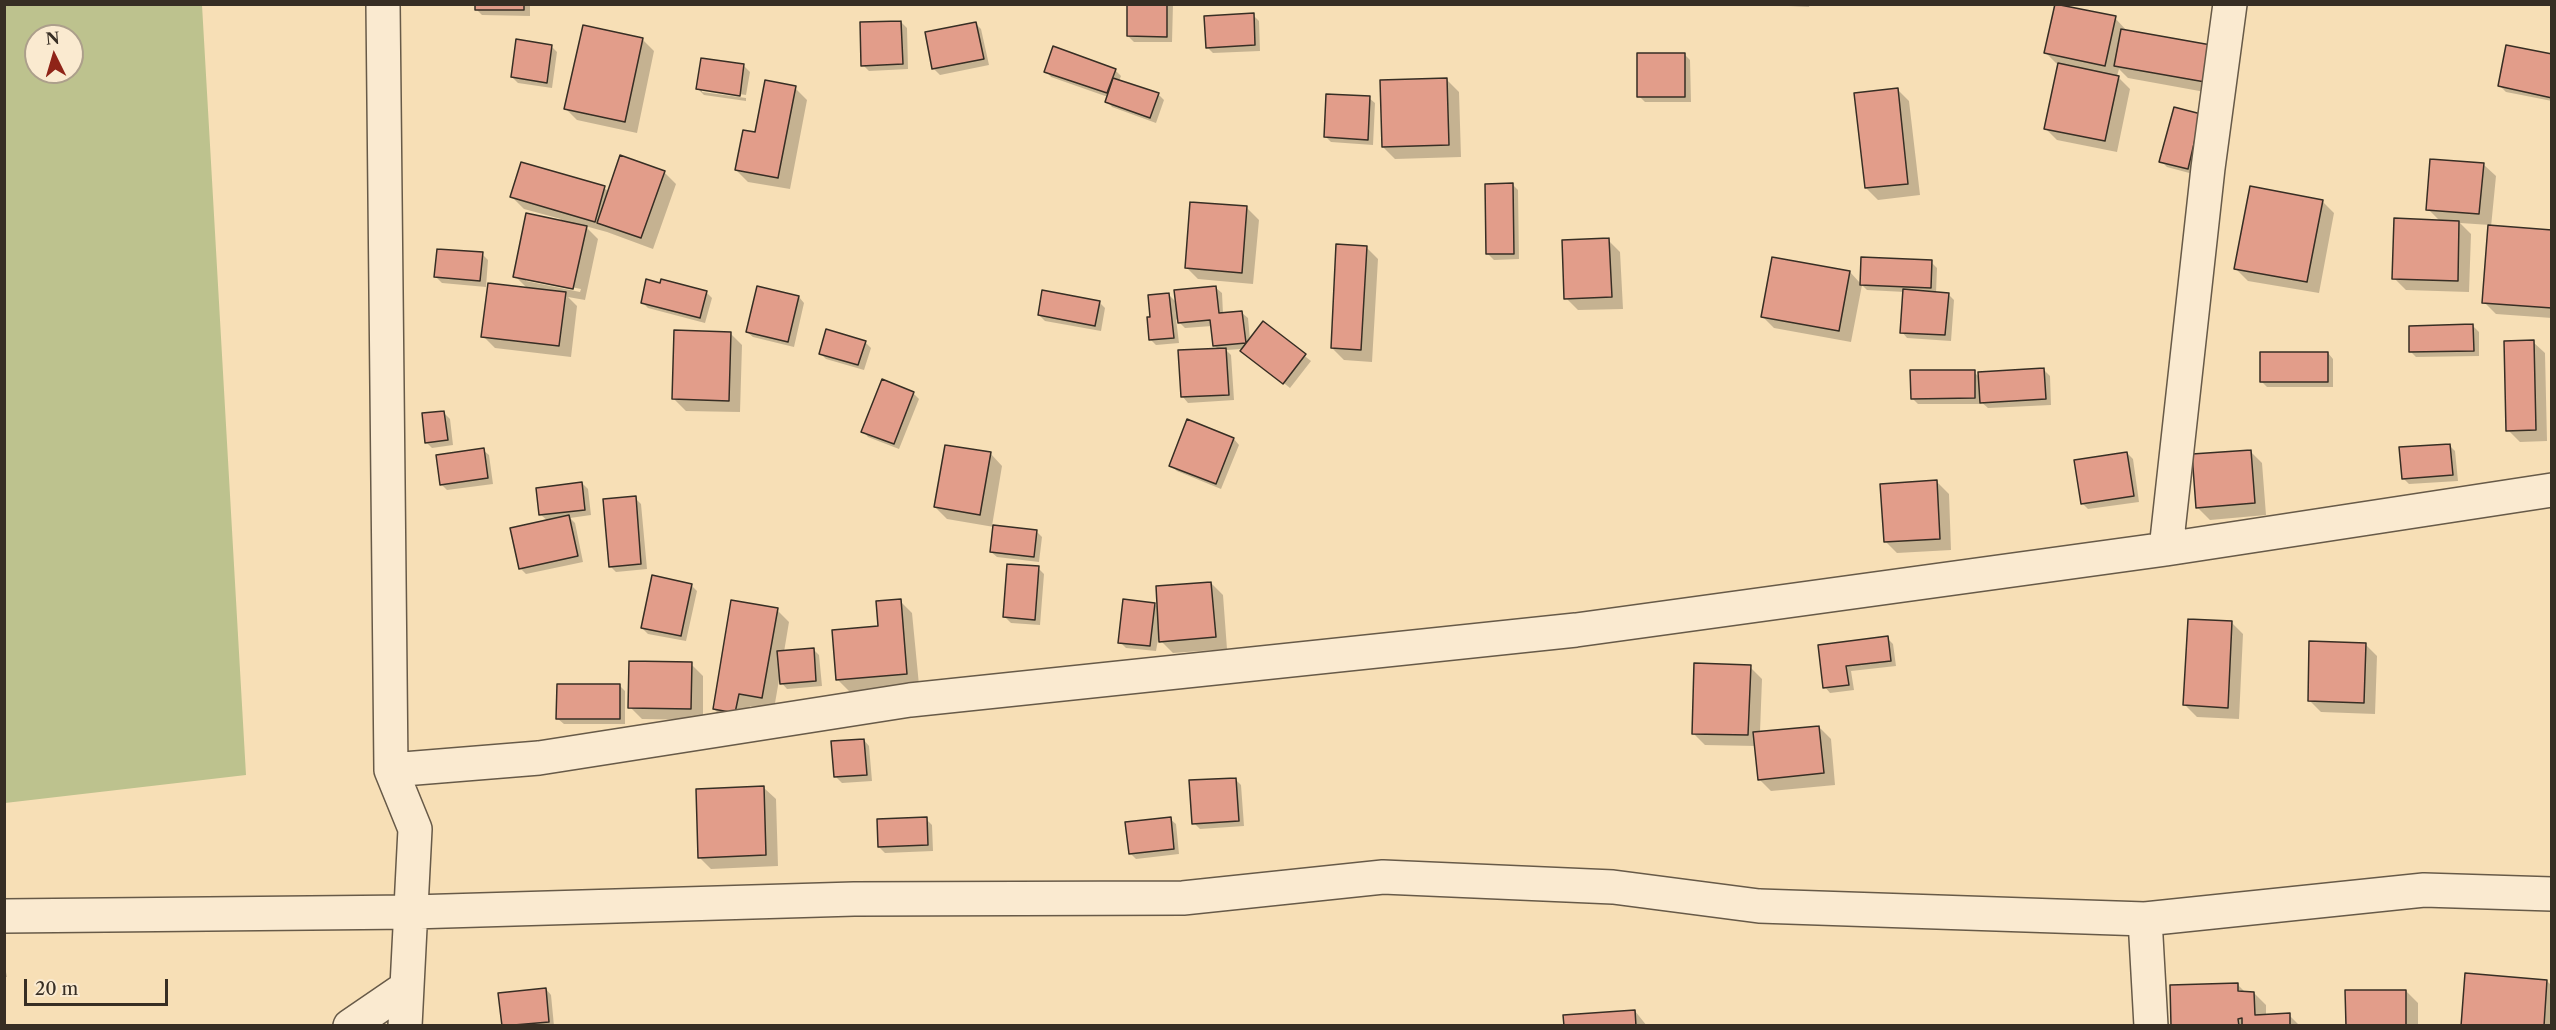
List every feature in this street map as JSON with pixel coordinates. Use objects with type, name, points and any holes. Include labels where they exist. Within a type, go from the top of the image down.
[{"type":"street","points":[[384,4],[392,770],[416,828],[405,1026]]},
{"type":"street","points":[[2166,549],[2208,168],[2230,4]]},
{"type":"street","points":[[392,770],[539,758],[910,700],[1576,630],[2166,549],[2552,490]]},
{"type":"street","points":[[4,916],[412,912],[854,899],[1183,898],[1383,877],[1613,887],[1759,906],[2145,919],[2424,890],[2552,894]]},
{"type":"street","points":[[2145,919],[2151,1026]]},
{"type":"street","points":[[350,1026],[407,987]]},
{"type":"green space","points":[[4,5],[202,5],[246,775],[5,803]]},
{"type":"building","points":[[475,4],[524,4],[524,10],[475,10]]},
{"type":"building","points":[[1127,4],[1167,4],[1167,37],[1127,36]]},
{"type":"building","points":[[2055,4],[2116,16],[2105,66],[2044,53]]},
{"type":"building","points":[[1254,13],[1255,45],[1206,48],[1204,16]]},
{"type":"building","points":[[901,21],[903,64],[861,66],[860,22]]},
{"type":"building","points":[[976,22],[984,59],[932,69],[925,32]]},
{"type":"building","points":[[583,25],[643,38],[625,122],[564,109]]},
{"type":"building","points":[[2121,29],[2211,45],[2205,82],[2114,66]]},
{"type":"building","points":[[516,39],[552,45],[547,83],[511,77]]},
{"type":"building","points":[[2506,45],[2552,54],[2552,98],[2498,86]]},
{"type":"building","points":[[1053,46],[1116,69],[1107,93],[1044,72]]},
{"type":"building","points":[[1637,53],[1685,53],[1685,97],[1637,97]]},
{"type":"building","points":[[701,58],[744,64],[740,96],[696,89]]},
{"type":"building","points":[[2058,63],[2119,76],[2105,141],[2044,129]]},
{"type":"building","points":[[1113,78],[1159,93],[1150,118],[1105,102]]},
{"type":"building","points":[[1447,78],[1449,145],[1382,147],[1380,80]]},
{"type":"building","points":[[765,80],[796,86],[778,178],[735,170],[743,130],[755,132]]},
{"type":"building","points":[[1898,88],[1908,184],[1865,188],[1854,93]]},
{"type":"building","points":[[1326,94],[1370,96],[1368,140],[1324,137]]},
{"type":"building","points":[[2174,107],[2201,114],[2188,169],[2159,162]]},
{"type":"building","points":[[620,155],[665,171],[641,238],[597,223]]},
{"type":"building","points":[[2430,159],[2484,163],[2479,214],[2426,210]]},
{"type":"building","points":[[521,162],[605,186],[595,222],[510,197]]},
{"type":"building","points":[[1513,183],[1514,254],[1486,254],[1485,184]]},
{"type":"building","points":[[2250,186],[2323,200],[2307,282],[2234,269]]},
{"type":"building","points":[[1190,202],[1247,206],[1242,273],[1185,268]]},
{"type":"building","points":[[526,213],[587,226],[573,289],[513,277]]},
{"type":"building","points":[[2394,218],[2459,221],[2458,281],[2392,279]]},
{"type":"building","points":[[2488,225],[2552,230],[2552,308],[2482,303]]},
{"type":"building","points":[[1609,238],[1612,297],[1564,299],[1562,240]]},
{"type":"building","points":[[1336,244],[1367,246],[1361,350],[1331,348]]},
{"type":"building","points":[[437,249],[483,252],[480,281],[434,277]]},
{"type":"building","points":[[1772,257],[1850,271],[1839,331],[1761,317]]},
{"type":"building","points":[[1861,257],[1932,260],[1931,288],[1860,285]]},
{"type":"building","points":[[646,279],[660,283],[661,279],[707,291],[700,318],[641,303]]},
{"type":"building","points":[[488,283],[566,292],[559,346],[481,337]]},
{"type":"building","points":[[757,286],[799,296],[788,342],[746,332]]},
{"type":"building","points":[[1216,286],[1219,313],[1242,311],[1246,343],[1213,346],[1210,320],[1178,323],[1174,290]]},
{"type":"building","points":[[1903,289],[1949,293],[1945,335],[1900,333]]},
{"type":"building","points":[[1042,290],[1100,301],[1095,326],[1038,315]]},
{"type":"building","points":[[1169,293],[1174,338],[1149,340],[1148,295]]},
{"type":"building","points":[[1263,321],[1306,354],[1283,384],[1240,351]]},
{"type":"building","points":[[2473,324],[2474,351],[2409,352],[2409,326]]},
{"type":"building","points":[[826,329],[866,341],[858,365],[819,354]]},
{"type":"building","points":[[674,330],[731,332],[729,401],[672,399]]},
{"type":"building","points":[[2534,340],[2536,430],[2506,431],[2504,341]]},
{"type":"building","points":[[1226,348],[1229,395],[1181,397],[1178,350]]},
{"type":"building","points":[[2260,352],[2328,352],[2328,382],[2260,382]]},
{"type":"building","points":[[2044,368],[2046,399],[1980,403],[1978,372]]},
{"type":"building","points":[[1910,370],[1975,370],[1975,398],[1911,399]]},
{"type":"building","points":[[882,379],[914,392],[894,444],[861,432]]},
{"type":"building","points":[[444,411],[448,440],[425,443],[422,413]]},
{"type":"building","points":[[1187,419],[1234,438],[1216,484],[1169,466]]},
{"type":"building","points":[[2450,444],[2453,475],[2402,479],[2399,447]]},
{"type":"building","points":[[945,445],[991,452],[980,515],[934,507]]},
{"type":"building","points":[[484,448],[488,478],[440,485],[436,455]]},
{"type":"building","points":[[2251,450],[2255,503],[2196,508],[2192,454]]},
{"type":"building","points":[[2127,452],[2134,496],[2081,504],[2074,460]]},
{"type":"building","points":[[1937,480],[1940,539],[1884,542],[1880,484]]},
{"type":"building","points":[[582,482],[585,510],[539,515],[536,488]]},
{"type":"building","points":[[636,496],[641,564],[609,567],[603,499]]},
{"type":"building","points":[[569,515],[578,556],[519,569],[510,528]]},
{"type":"building","points":[[993,525],[1037,530],[1034,557],[990,552]]},
{"type":"building","points":[[1007,564],[1039,566],[1035,620],[1003,617]]},
{"type":"building","points":[[652,575],[692,584],[681,636],[641,628]]},
{"type":"building","points":[[1211,582],[1216,637],[1159,642],[1156,586]]},
{"type":"building","points":[[901,599],[907,674],[836,680],[832,630],[878,626],[876,601]]},
{"type":"building","points":[[1123,599],[1155,603],[1150,646],[1118,643]]},
{"type":"building","points":[[731,600],[778,608],[762,698],[739,694],[735,713],[713,709]]},
{"type":"building","points":[[2188,619],[2232,621],[2228,708],[2183,705]]},
{"type":"building","points":[[1888,636],[1891,661],[1846,666],[1849,685],[1823,688],[1818,645]]},
{"type":"building","points":[[2309,641],[2366,643],[2364,703],[2308,701]]},
{"type":"building","points":[[814,648],[816,681],[780,684],[777,651]]},
{"type":"building","points":[[629,661],[692,662],[691,709],[628,708]]},
{"type":"building","points":[[1694,663],[1751,665],[1748,735],[1692,734]]},
{"type":"building","points":[[557,684],[620,684],[620,719],[556,719]]},
{"type":"building","points":[[1819,726],[1824,773],[1758,780],[1753,732]]},
{"type":"building","points":[[864,739],[867,775],[834,777],[831,741]]},
{"type":"building","points":[[1236,778],[1239,821],[1192,824],[1189,780]]},
{"type":"building","points":[[764,786],[766,855],[698,858],[696,789]]},
{"type":"building","points":[[927,817],[928,845],[878,847],[877,819]]},
{"type":"building","points":[[1171,817],[1174,849],[1129,854],[1125,822]]},
{"type":"building","points":[[2465,973],[2547,980],[2544,1026],[2461,1026]]},
{"type":"building","points":[[2238,983],[2238,991],[2254,992],[2255,1015],[2290,1013],[2290,1026],[2242,1026],[2242,1018],[2238,1019],[2239,1026],[2171,1026],[2170,985]]},
{"type":"building","points":[[546,988],[549,1022],[502,1026],[498,993]]},
{"type":"building","points":[[2345,990],[2406,990],[2406,1026],[2346,1026]]},
{"type":"building","points":[[1635,1010],[1636,1026],[1564,1026],[1563,1015]]}]
